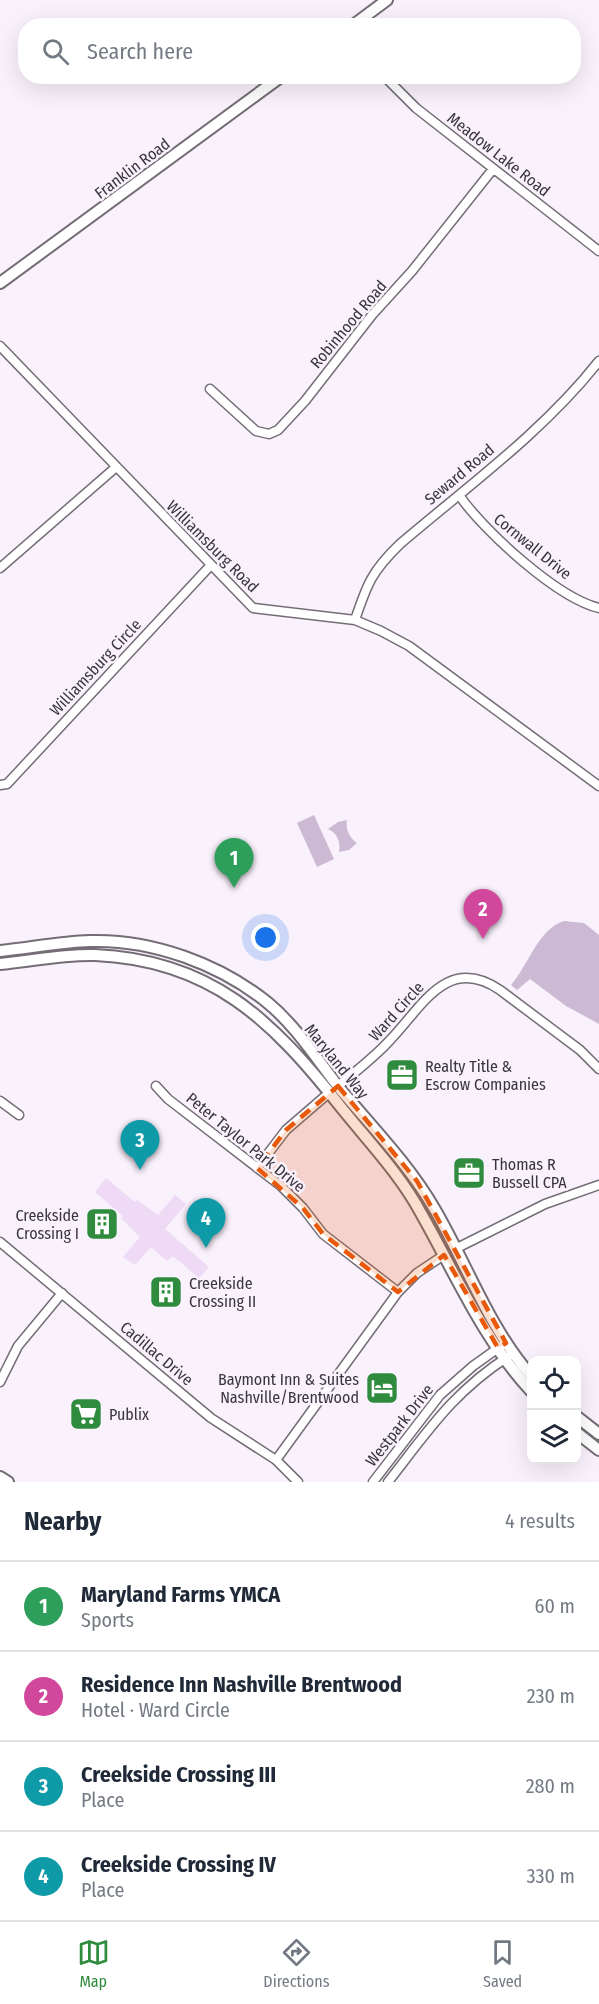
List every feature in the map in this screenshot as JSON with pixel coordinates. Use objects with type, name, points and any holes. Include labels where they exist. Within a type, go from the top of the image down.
[{"type":"main road","points":[[363,18],[387,0]]},
{"type":"main road","name":"Franklin Road","points":[[0,283],[271,84]]},
{"type":"main road","points":[[80,942],[81,956]]},
{"type":"main road","name":"Maryland Way","points":[[0,951],[80,942],[143,946],[195,962],[237,982],[268,1004],[305,1043],[334,1089],[402,1184],[502,1345]]},
{"type":"main road","points":[[140,961],[143,946]]},
{"type":"main road","name":"Maryland Way","points":[[0,964],[81,956],[140,961],[199,978],[259,1015],[334,1089],[417,1181],[455,1249],[508,1357],[527,1386]]},
{"type":"main road","points":[[259,1015],[268,1004]]},
{"type":"main road","points":[[444,1255],[455,1249]]},
{"type":"main road","name":"Maryland Way","points":[[508,1357],[527,1374]]},
{"type":"main road","points":[[581,1420],[599,1434]]},
{"type":"main road","points":[[581,1436],[599,1450]]},
{"type":"main road","points":[[0,1477],[8,1482]]},
{"type":"street","name":"Meadow Lake Road","points":[[392,84],[416,108],[599,251]]},
{"type":"street","name":"Robinhood Road","points":[[210,389],[255,431],[268,434],[278,430],[305,401],[372,315],[412,272],[493,169]]},
{"type":"street","name":"Williamsburg Road","points":[[0,346],[115,468],[253,608],[355,620],[381,631],[409,646],[599,786]]},
{"type":"street","name":"Seward Road","points":[[355,620],[368,581],[378,566],[546,421],[572,395],[599,361]]},
{"type":"street","points":[[0,568],[115,468]]},
{"type":"street","name":"Cornwall Drive","points":[[459,495],[480,521],[507,548],[574,597],[599,608]]},
{"type":"street","name":"Williamsburg Circle","points":[[0,785],[7,784],[210,566]]},
{"type":"street","name":"Ward Circle","points":[[257,1168],[286,1130],[389,1042],[431,992],[450,982],[469,979],[483,981],[500,990],[576,1046],[599,1069]]},
{"type":"street","name":"Peter Taylor Park Drive","points":[[156,1086],[162,1094],[257,1168],[303,1208],[323,1234],[398,1292]]},
{"type":"street","points":[[0,1101],[19,1115]]},
{"type":"street","points":[[455,1249],[545,1204],[599,1185]]},
{"type":"street","name":"Cadillac Drive","points":[[0,1242],[212,1418],[276,1460],[298,1482]]},
{"type":"street","points":[[276,1460],[398,1292],[417,1273],[444,1255]]},
{"type":"street","points":[[0,1382],[18,1346],[62,1293]]},
{"type":"street","name":"Westpark Drive","points":[[373,1482],[440,1395],[473,1366],[502,1345]]},
{"type":"street","name":"Westpark Drive","points":[[388,1482],[449,1404],[508,1357]]},
{"type":"highlighted area","points":[[338,1086],[417,1181],[506,1343],[498,1348],[444,1255],[398,1292],[323,1234],[303,1208],[257,1168],[286,1130]]},
{"type":"shaded area","points":[[314,815],[334,859],[317,867],[297,823]]},
{"type":"shaded area","points":[[347,820],[349,833],[357,843],[349,850],[339,852],[338,838],[328,829],[338,822]]},
{"type":"shaded area","points":[[564,921],[584,923],[599,935],[599,1024],[566,1006],[530,979],[517,990],[511,985],[540,940],[555,925]]},
{"type":"shaded area","points":[[106,1178],[135,1202],[137,1200],[158,1215],[175,1195],[186,1204],[165,1229],[209,1267],[199,1278],[173,1256],[167,1261],[151,1247],[135,1265],[123,1257],[140,1237],[121,1218],[123,1216],[95,1192]]},
{"type":"place","name":"Maryland Farms YMCA","points":[[234,888]]},
{"type":"place","name":"Residence Inn Nashville Brentwood","points":[[483,939]]},
{"type":"place","name":"Realty Title & Escrow Companies","points":[[402,1075]]},
{"type":"place","name":"Creekside Crossing III","points":[[140,1170]]},
{"type":"place","name":"Thomas R Bussell CPA","points":[[469,1173]]},
{"type":"place","name":"Creekside Crossing I","points":[[102,1224]]},
{"type":"place","name":"Creekside Crossing IV","points":[[206,1248]]},
{"type":"place","name":"Creekside Crossing II","points":[[166,1292]]},
{"type":"place","name":"Baymont Inn & Suites Nashville/Brentwood","points":[[382,1388]]},
{"type":"place","name":"Publix","points":[[86,1414]]}]
